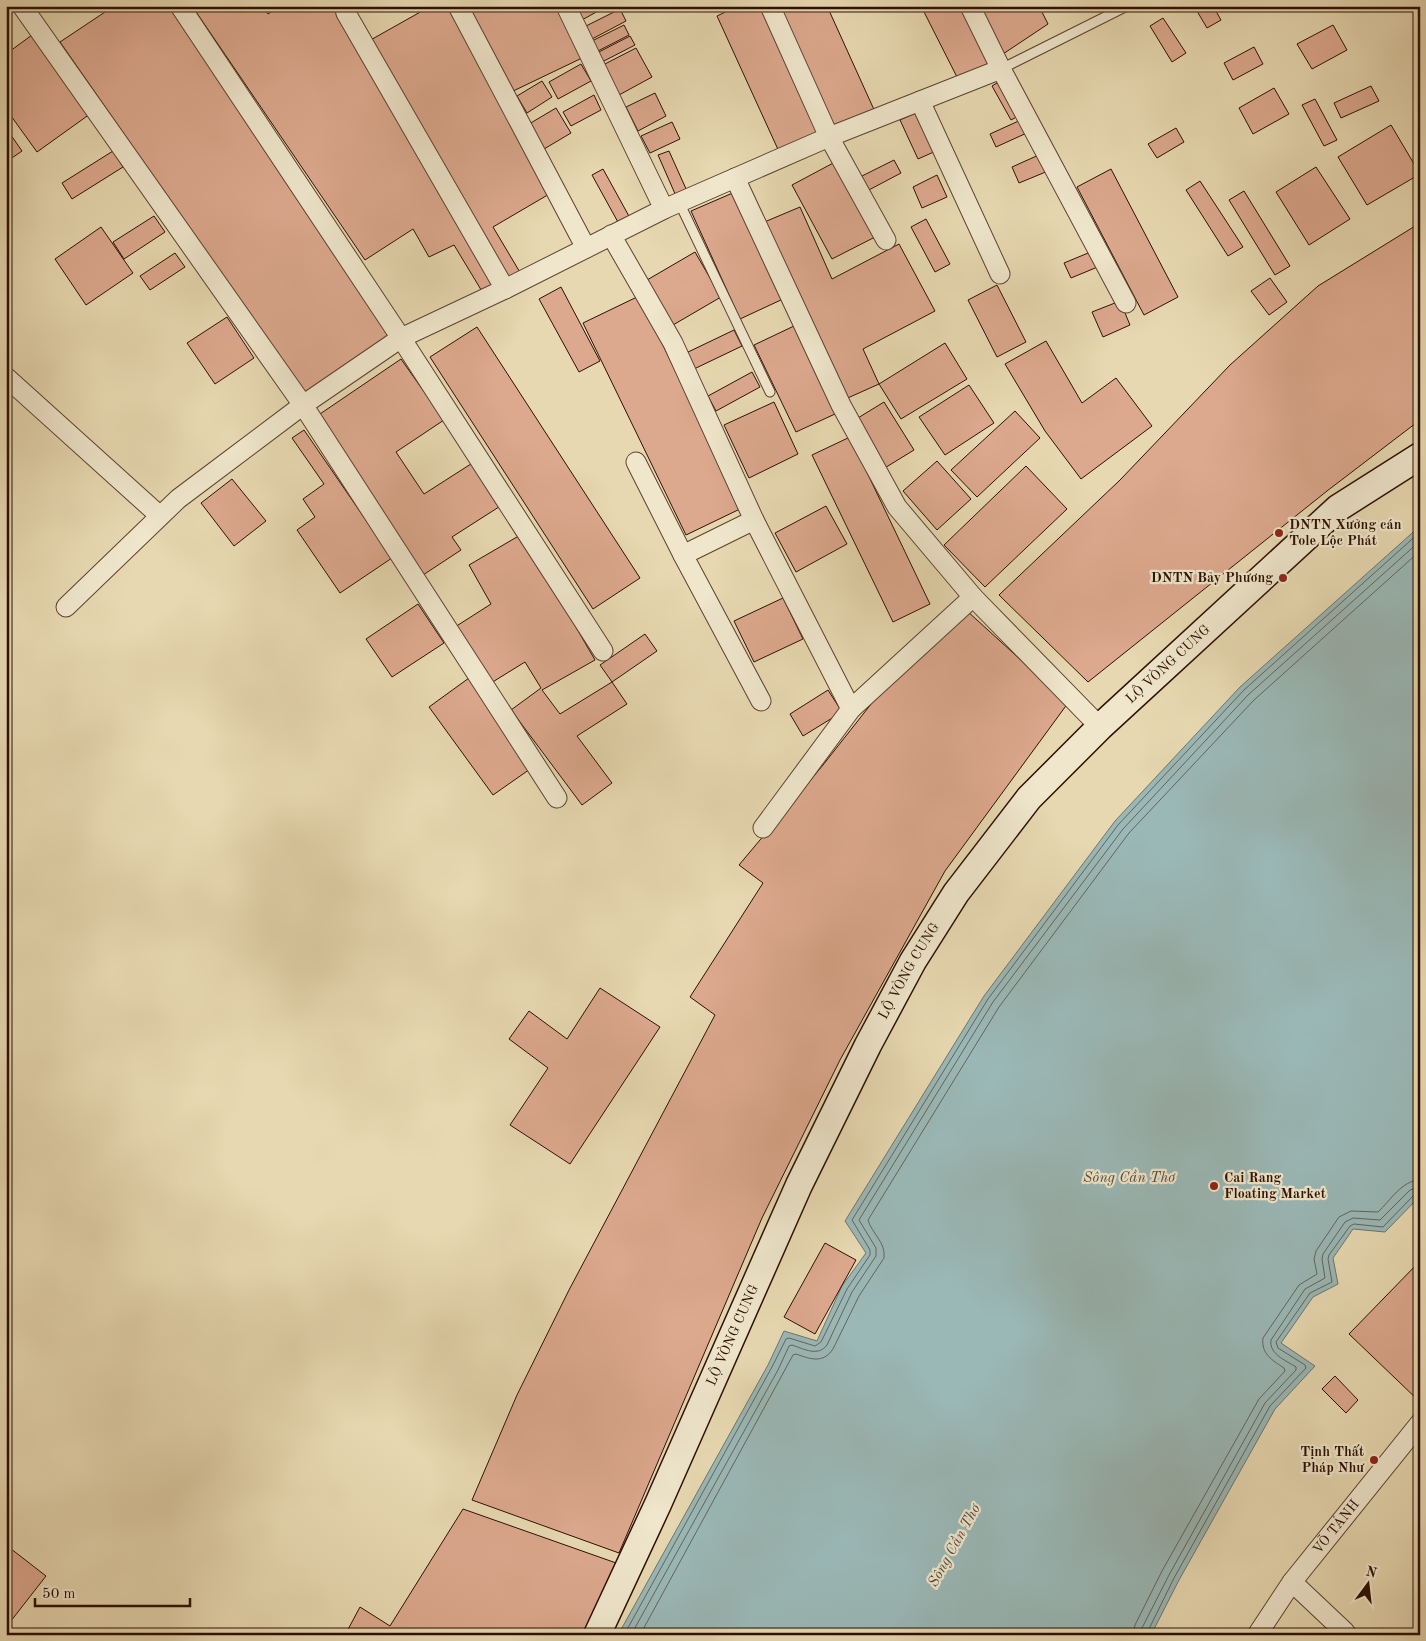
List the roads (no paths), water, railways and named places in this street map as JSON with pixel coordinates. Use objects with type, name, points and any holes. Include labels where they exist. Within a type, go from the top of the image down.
[{"type":"main road","name":"LỘ VÒNG CUNG","points":[[598,1635],[799,1185],[868,1046],[913,961],[956,893],[1029,798],[1100,727],[1338,508],[1420,456]]},
{"type":"street","points":[[22,6],[303,406],[557,798]]},
{"type":"street","points":[[180,6],[401,338],[603,651]]},
{"type":"street","points":[[344,6],[346,13],[505,289]]},
{"type":"street","points":[[458,6],[586,248]]},
{"type":"street","points":[[566,6],[672,205]]},
{"type":"street","points":[[770,6],[829,137],[886,240]]},
{"type":"street","points":[[970,6],[1001,69],[1126,302]]},
{"type":"street","points":[[66,607],[178,499],[303,406],[401,338],[505,289],[672,205],[829,137],[1001,69]]},
{"type":"street","points":[[920,101],[1000,274]]},
{"type":"street","points":[[735,178],[841,405],[897,507],[973,597],[1100,727]]},
{"type":"street","points":[[612,235],[673,343],[754,520],[851,709]]},
{"type":"street","points":[[6,377],[160,516]]},
{"type":"street","points":[[636,462],[682,555],[761,701]]},
{"type":"street","points":[[682,555],[754,520]]},
{"type":"street","points":[[763,828],[851,709],[973,597]]},
{"type":"street","name":"VÕ TÁNH","points":[[1257,1635],[1292,1582],[1420,1423]]},
{"type":"street","points":[[1292,1582],[1345,1632]]},
{"type":"lane","points":[[1001,69],[1127,6]]},
{"type":"lane","points":[[672,205],[770,392]]},
{"type":"water","name":"Sông Cần Thơ","points":[[1420,526],[1420,1196],[1385,1232],[1353,1229],[1333,1258],[1338,1284],[1313,1297],[1281,1343],[1315,1366],[1275,1409],[1179,1580],[1151,1635],[618,1635],[768,1365],[784,1331],[817,1341],[842,1286],[866,1253],[845,1221],[984,996],[1115,821],[1240,687]]},
{"type":"place","name":"DNTN Xưởng cán Tole Lộc Phát","points":[[1279,533]]},
{"type":"place","name":"DNTN Bảy Phương","points":[[1283,578]]},
{"type":"place","name":"Cai Rang Floating Market","points":[[1214,1186]]},
{"type":"place","name":"Tịnh Thất Pháp Như","points":[[1374,1460]]}]
